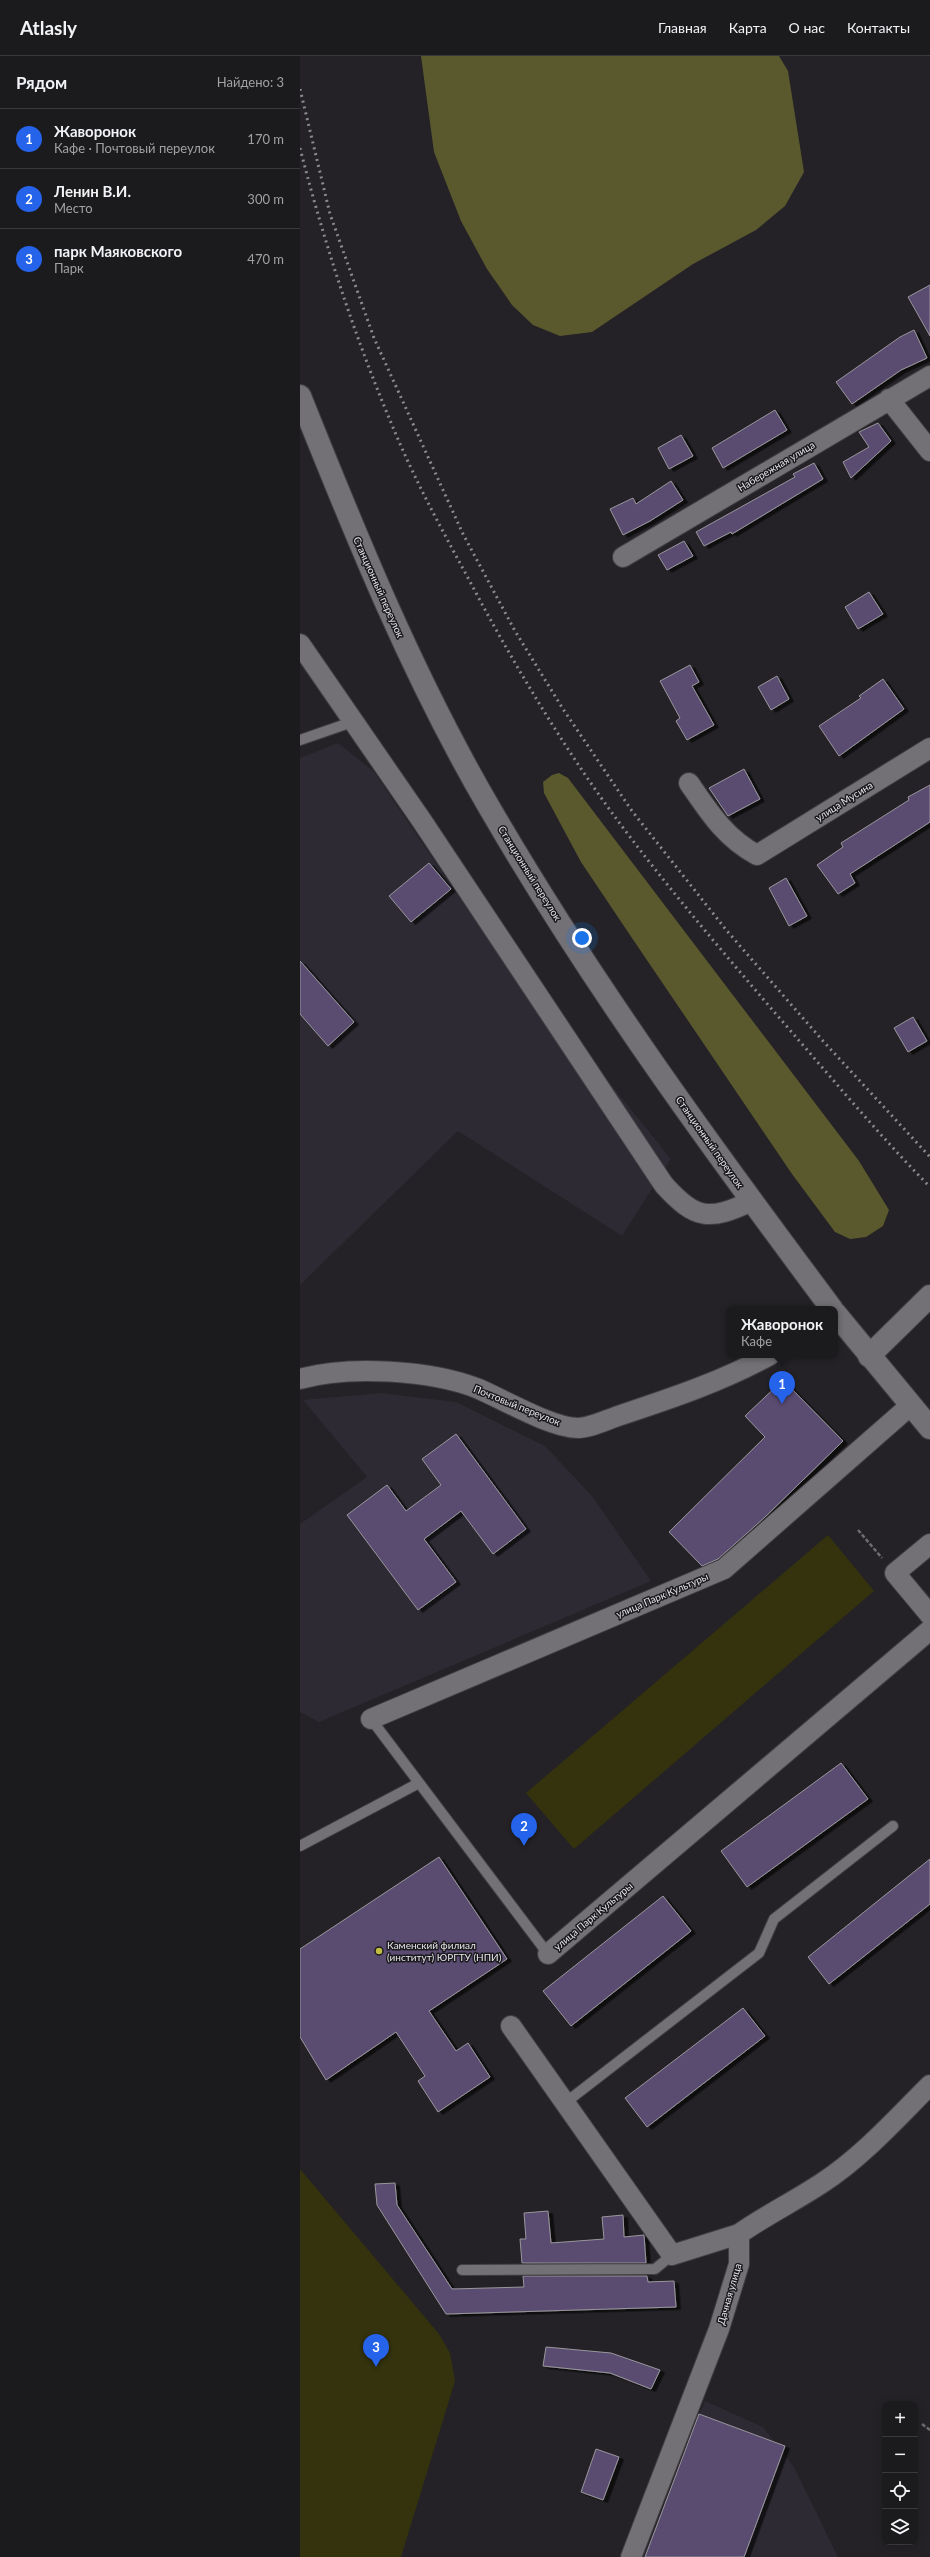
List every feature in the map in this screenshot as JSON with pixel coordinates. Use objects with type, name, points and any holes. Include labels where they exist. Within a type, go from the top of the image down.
[{"type":"main road","name":"Станционный переулок","points":[[300,396],[354,533],[402,641],[488,806],[622,1019],[829,1306]]},
{"type":"main road","points":[[869,1356],[930,1296]]},
{"type":"main road","name":"Станционный переулок","points":[[838,1318],[930,1428]]},
{"type":"street","name":"Набережная улица","points":[[623,557],[930,376]]},
{"type":"street","points":[[889,399],[930,451]]},
{"type":"street","points":[[300,644],[352,722],[422,821],[664,1185],[688,1208],[700,1213],[726,1213],[752,1201]]},
{"type":"street","name":"улица Мусина","points":[[689,783],[720,828],[742,847],[757,855],[930,748]]},
{"type":"street","name":"Почтовый переулок","points":[[300,1379],[317,1374],[388,1372],[442,1378],[477,1388],[551,1421],[578,1428],[689,1392],[763,1358]]},
{"type":"street","name":"улица Парк Культуры","points":[[371,1719],[724,1569],[911,1405]]},
{"type":"street","points":[[930,1544],[895,1573],[930,1615]]},
{"type":"street","name":"улица Парк Культуры","points":[[548,1954],[930,1630]]},
{"type":"street","points":[[511,2026],[672,2255],[739,2234],[764,2216],[823,2183],[877,2138],[930,2085]]},
{"type":"street","name":"Дачная улица","points":[[631,2557],[719,2329],[739,2264],[739,2234]]},
{"type":"lane","points":[[300,740],[352,722]]},
{"type":"lane","points":[[371,1719],[548,1954]]},
{"type":"lane","points":[[300,1846],[419,1783]]},
{"type":"lane","points":[[565,2103],[759,1953],[774,1919],[893,1826]]},
{"type":"lane","points":[[462,2270],[655,2269],[672,2255]]},
{"type":"path","points":[[858,1530],[895,1573]]},
{"type":"path","points":[[922,2424],[930,2430]]},
{"type":"shaded area","points":[[421,56],[779,56],[788,71],[804,172],[785,206],[756,230],[693,264],[592,332],[560,336],[533,325],[512,305],[487,269],[461,221],[434,152]]},
{"type":"shaded area","points":[[338,743],[374,772],[478,925],[557,1018],[671,1159],[622,1236],[458,1131],[300,1285],[300,758]]},
{"type":"shaded area","points":[[559,773],[568,778],[859,1161],[889,1210],[883,1226],[866,1237],[850,1239],[835,1232],[792,1174],[581,862],[544,793],[543,782],[552,775]]},
{"type":"shaded area","points":[[381,1393],[456,1402],[545,1446],[592,1496],[651,1581],[319,1722],[300,1712],[300,1524],[367,1477],[303,1400]]},
{"type":"shaded area","points":[[828,1535],[874,1591],[574,1849],[526,1793]]},
{"type":"shaded area","points":[[300,2169],[439,2334],[450,2353],[455,2381],[401,2557],[300,2557]]},
{"type":"shaded area","points":[[705,2401],[763,2427],[794,2467],[838,2557],[643,2557]]},
{"type":"building","points":[[930,285],[930,336],[908,297]]},
{"type":"building","points":[[914,330],[927,358],[901,370],[852,404],[836,382],[900,337]]},
{"type":"building","points":[[775,410],[787,430],[723,468],[712,448]]},
{"type":"building","points":[[878,423],[891,441],[851,478],[843,462],[869,447],[859,432]]},
{"type":"building","points":[[681,435],[693,456],[669,469],[658,448]]},
{"type":"building","points":[[814,463],[823,479],[732,534],[731,532],[704,546],[696,532],[795,477],[793,474]]},
{"type":"building","points":[[671,481],[683,500],[650,521],[623,535],[610,509],[633,498],[636,504]]},
{"type":"building","points":[[684,541],[693,556],[667,570],[658,555]]},
{"type":"building","points":[[869,592],[883,614],[858,629],[845,607]]},
{"type":"building","points":[[690,665],[699,682],[692,686],[714,725],[687,740],[676,721],[680,718],[660,681]]},
{"type":"building","points":[[777,676],[789,699],[771,710],[758,687]]},
{"type":"building","points":[[883,679],[904,709],[839,756],[819,726],[861,698],[859,696]]},
{"type":"building","points":[[744,769],[760,799],[728,816],[709,788]]},
{"type":"building","points":[[930,785],[930,822],[850,874],[855,883],[838,894],[817,865],[843,847],[841,843],[909,800],[908,797]]},
{"type":"building","points":[[429,863],[451,889],[411,922],[389,896]]},
{"type":"building","points":[[786,878],[807,916],[789,926],[769,888]]},
{"type":"building","points":[[300,961],[354,1022],[328,1046],[300,1014]]},
{"type":"building","points":[[913,1017],[927,1041],[908,1052],[894,1028]]},
{"type":"building","points":[[783,1380],[843,1441],[764,1518],[718,1559],[702,1566],[669,1532],[765,1437],[745,1416]]},
{"type":"building","points":[[456,1434],[526,1529],[493,1554],[461,1511],[424,1539],[456,1582],[418,1610],[347,1515],[387,1485],[406,1511],[441,1485],[422,1459]]},
{"type":"building","points":[[841,1763],[868,1799],[747,1887],[721,1851]]},
{"type":"building","points":[[439,1857],[507,1959],[429,2011],[456,2051],[468,2043],[490,2077],[438,2112],[418,2081],[425,2076],[396,2032],[326,2080],[300,2037],[300,1949]]},
{"type":"building","points":[[930,1859],[930,1904],[829,1984],[808,1957]]},
{"type":"building","points":[[663,1896],[691,1931],[571,2026],[543,1991]]},
{"type":"building","points":[[743,2008],[765,2036],[647,2127],[625,2098]]},
{"type":"building","points":[[395,2183],[397,2205],[452,2289],[524,2287],[523,2276],[647,2276],[648,2282],[674,2281],[676,2307],[446,2314],[377,2205],[375,2184]]},
{"type":"building","points":[[548,2211],[551,2243],[604,2239],[602,2217],[623,2215],[624,2237],[644,2235],[646,2263],[522,2263],[520,2239],[526,2239],[524,2213]]},
{"type":"building","points":[[546,2347],[611,2353],[660,2370],[651,2389],[610,2373],[543,2366]]},
{"type":"building","points":[[699,2414],[785,2446],[744,2557],[645,2557]]},
{"type":"building","points":[[596,2449],[619,2457],[603,2500],[581,2492]]},
{"type":"railway","points":[[300,89],[330,214],[374,338],[463,534],[515,631],[563,709],[632,811],[727,931],[823,1041],[930,1157]]},
{"type":"railway","points":[[300,148],[344,299],[371,373],[401,446],[440,527],[531,690],[566,746],[602,799],[680,900],[720,949],[837,1084],[892,1147],[930,1187]]},
{"type":"place","name":"Жаворонок","points":[[782,1404]]},
{"type":"place","name":"Ленин В.И.","points":[[524,1846]]},
{"type":"place","name":"Каменский филиал (институт) ЮРГТУ (НПИ)","points":[[379,1951]]},
{"type":"place","name":"парк Маяковского","points":[[376,2367]]}]
